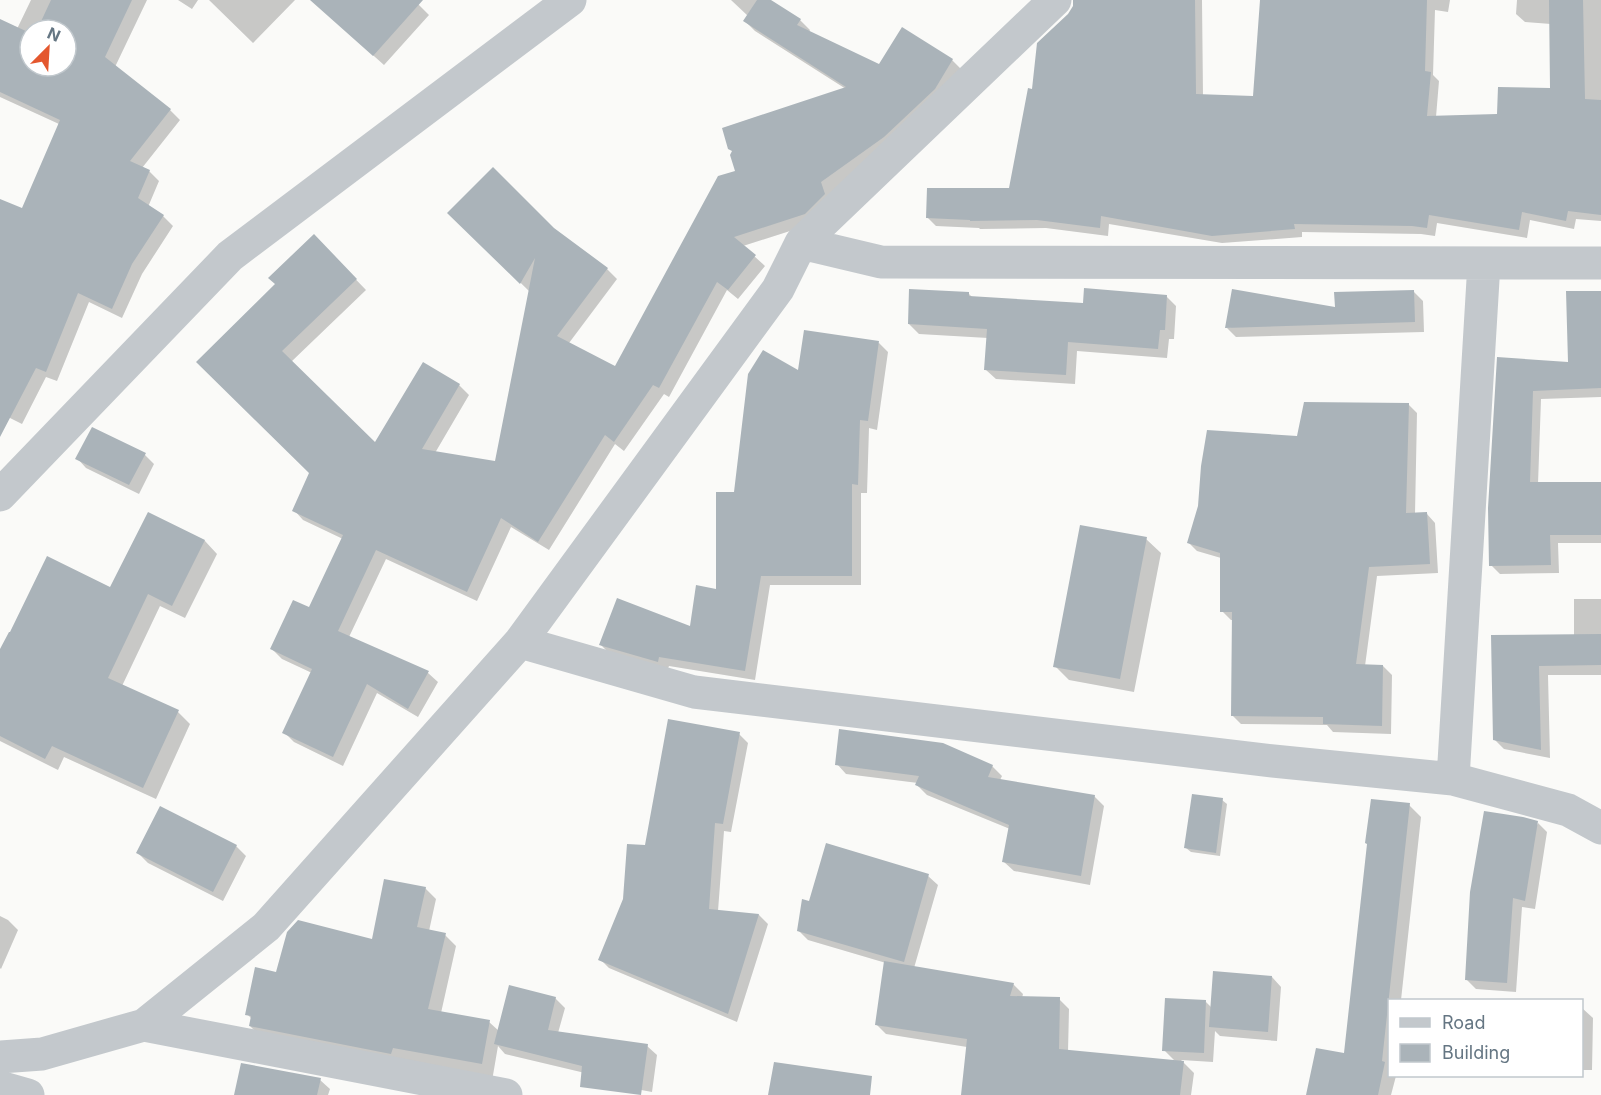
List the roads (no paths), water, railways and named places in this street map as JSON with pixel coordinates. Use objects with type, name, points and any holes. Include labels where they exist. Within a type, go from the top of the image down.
[{"type":"street","points":[[0,495],[230,256],[570,0]]},
{"type":"street","points":[[0,1057],[42,1054],[144,1025],[266,927],[520,642],[778,289],[801,243],[1055,0]]},
{"type":"street","points":[[801,243],[880,262],[1601,263]]},
{"type":"street","points":[[1453,779],[1484,263]]},
{"type":"street","points":[[520,642],[694,692],[1273,761],[1453,779],[1568,810],[1601,828]]},
{"type":"street","points":[[144,1025],[506,1095]]},
{"type":"street","points":[[0,1087],[28,1095]]}]
